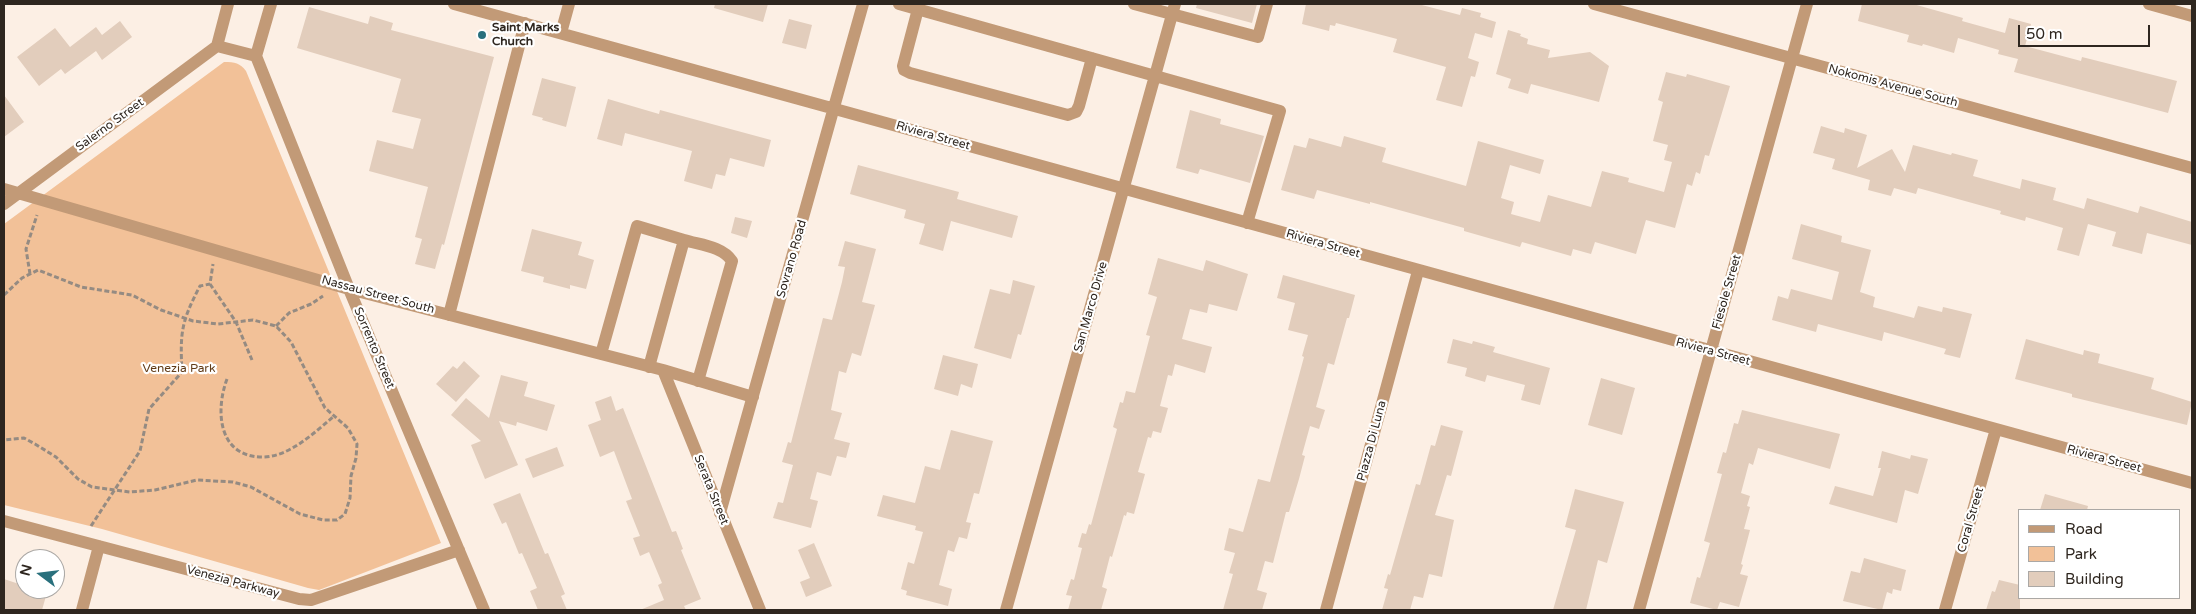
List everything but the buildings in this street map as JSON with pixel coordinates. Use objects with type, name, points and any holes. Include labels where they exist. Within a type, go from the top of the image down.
[{"type":"street","points":[[228,4],[217,46],[256,56],[271,4]]},
{"type":"street","name":"Riviera Street","points":[[454,4],[2192,483]]},
{"type":"street","points":[[561,33],[569,4]]},
{"type":"street","name":"Sovrano Road","points":[[720,513],[863,4]]},
{"type":"street","points":[[899,4],[1280,111],[1247,223]]},
{"type":"street","points":[[1134,4],[1174,9],[1258,37],[1268,4]]},
{"type":"street","name":"Nokomis Avenue South","points":[[1594,4],[2192,168]]},
{"type":"street","name":"Fiesole Street","points":[[1639,610],[1807,4]]},
{"type":"street","points":[[2149,4],[2192,16]]},
{"type":"street","points":[[918,9],[903,66],[904,70],[910,73],[1068,115],[1076,112],[1079,106],[1092,58]]},
{"type":"street","name":"San Marco Drive","points":[[1006,610],[1174,9]]},
{"type":"street","points":[[449,314],[525,23]]},
{"type":"street","name":"Salerno Street","points":[[4,204],[217,46]]},
{"type":"street","name":"Sorrento Street","points":[[256,56],[349,289],[484,610]]},
{"type":"street","name":"Nassau Street South","points":[[4,189],[349,289],[663,370],[754,397]]},
{"type":"street","points":[[601,354],[637,226],[721,250],[728,254],[732,261],[698,381]]},
{"type":"street","points":[[649,367],[684,240]]},
{"type":"street","name":"Piazza Di Luna","points":[[1326,610],[1418,271]]},
{"type":"street","name":"Serata Street","points":[[663,370],[760,610]]},
{"type":"street","name":"Coral Street","points":[[1945,610],[1996,429]]},
{"type":"street","name":"Venezia Parkway","points":[[4,520],[299,599],[311,600],[459,550]]},
{"type":"street","points":[[82,610],[100,546]]},
{"type":"path","points":[[30,274],[26,249],[37,215]]},
{"type":"path","points":[[213,263],[210,284],[236,322],[252,360]]},
{"type":"path","points":[[4,295],[22,278],[38,270],[81,287],[132,295],[161,310],[185,318],[218,324],[253,320],[276,326],[291,342],[325,408],[333,417],[348,428],[357,444],[356,458],[351,476],[350,498],[345,514],[337,520],[311,518],[251,487],[233,482],[196,480],[155,490],[130,492],[92,486],[78,480],[56,457],[24,438],[4,440]]},
{"type":"path","points":[[91,526],[140,451],[149,410],[182,372],[180,335],[185,318],[200,286],[210,284]]},
{"type":"path","points":[[276,326],[289,312],[311,304],[326,294]]},
{"type":"path","points":[[226,379],[220,407],[225,436],[246,454],[265,457],[286,450],[304,442],[333,417]]},
{"type":"green space","name":"Venezia Park","points":[[224,62],[231,62],[242,66],[246,71],[441,543],[319,590],[102,529],[4,505],[4,224]]},
{"type":"place","name":"Saint Marks Church","points":[[482,35]]}]
